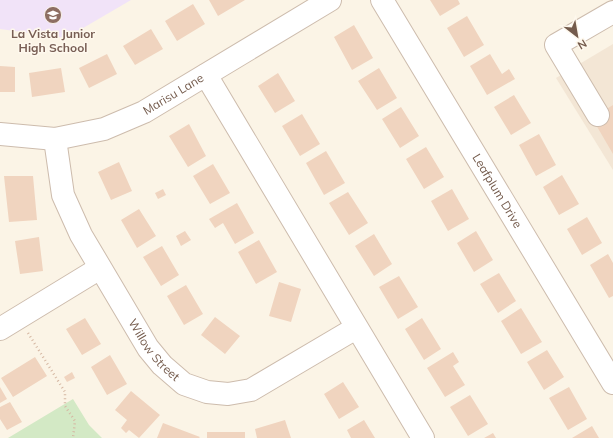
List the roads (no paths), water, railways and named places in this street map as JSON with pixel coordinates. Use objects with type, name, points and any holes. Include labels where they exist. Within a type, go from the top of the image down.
[{"type":"street","name":"Marisu Lane","points":[[0,134],[55,139],[104,129],[144,112],[330,0]]},
{"type":"street","name":"Leafplum Drive","points":[[382,0],[613,383]]},
{"type":"street","points":[[598,115],[556,45],[613,12]]},
{"type":"street","points":[[206,75],[423,438]]},
{"type":"street","name":"Willow Street","points":[[55,139],[63,195],[81,235],[148,348],[162,365],[184,384],[206,392],[228,394],[251,390],[356,328]]},
{"type":"street","points":[[0,329],[100,268]]},
{"type":"place","name":"La Vista Junior High School","points":[[53,15]]}]
